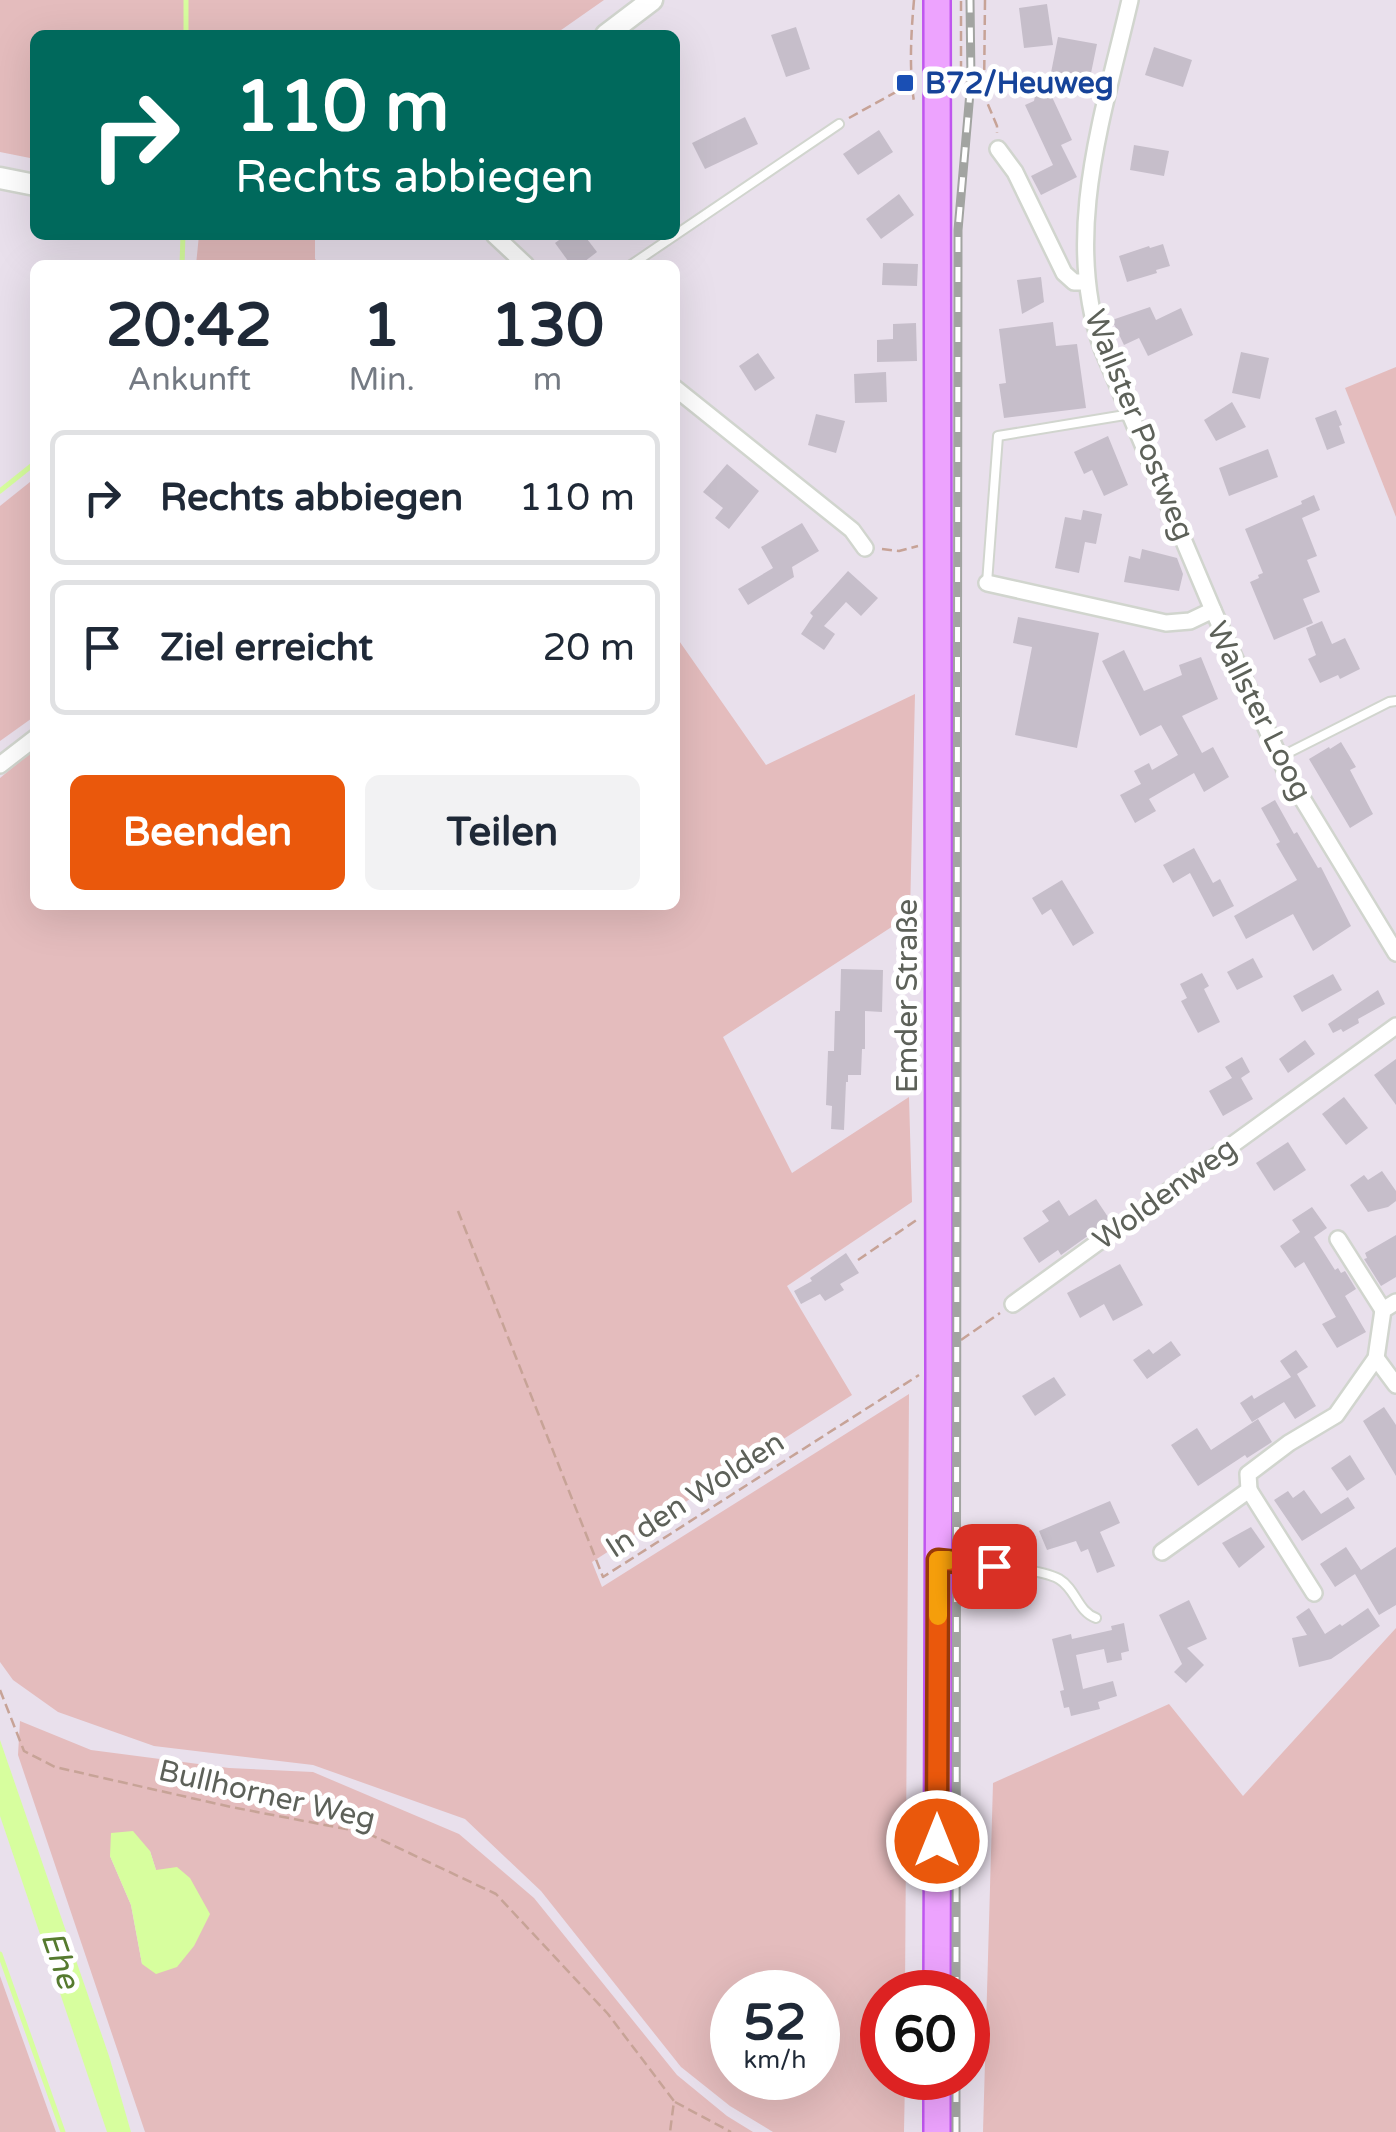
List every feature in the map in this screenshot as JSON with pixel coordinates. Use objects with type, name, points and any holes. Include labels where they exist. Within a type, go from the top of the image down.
[{"type":"main road","name":"Emder Straße","points":[[937,0],[937,1970]]},
{"type":"main road","points":[[937,2100],[937,2132]]},
{"type":"street","points":[[613,30],[652,0]]},
{"type":"street","name":"Wallster Postweg","points":[[1130,0],[1088,190],[1086,282],[1091,317],[1102,348],[1213,610]]},
{"type":"street","points":[[998,149],[1015,172],[1064,273],[1074,282],[1086,282]]},
{"type":"street","points":[[0,178],[30,183]]},
{"type":"street","points":[[499,240],[521,260]]},
{"type":"street","points":[[680,392],[852,530],[865,548]]},
{"type":"street","name":"Wallster Loog","points":[[987,583],[1166,622],[1190,621],[1213,610],[1280,757],[1396,954]]},
{"type":"street","points":[[0,765],[30,742]]},
{"type":"street","name":"Woldenweg","points":[[1013,1304],[1396,1026]]},
{"type":"street","points":[[1314,1592],[1248,1490],[1248,1474],[1336,1415],[1376,1358],[1390,1306],[1338,1239]]},
{"type":"street","points":[[1376,1358],[1396,1385]]},
{"type":"street","points":[[1162,1552],[1248,1490]]},
{"type":"lane","points":[[680,232],[839,124]]},
{"type":"lane","points":[[638,260],[668,240]]},
{"type":"lane","points":[[987,583],[998,436],[1131,414]]},
{"type":"lane","points":[[1280,757],[1396,701]]},
{"type":"lane","points":[[938,1560],[1042,1573],[1059,1579],[1086,1614],[1096,1618]]},
{"type":"path","points":[[839,124],[912,84],[914,0]]},
{"type":"path","points":[[961,0],[961,72]]},
{"type":"path","points":[[985,0],[984,95],[997,126],[998,149]]},
{"type":"path","points":[[865,548],[900,552],[924,544]]},
{"type":"path","name":"In den Wolden","points":[[458,1211],[603,1577],[926,1371],[939,1371]]},
{"type":"path","points":[[858,1260],[916,1219],[926,1217]]},
{"type":"path","points":[[939,1341],[957,1342],[1013,1304]]},
{"type":"path","name":"Bullhorner Weg","points":[[0,1690],[24,1751],[55,1768],[367,1833],[496,1894],[608,2014],[674,2101]]},
{"type":"path","points":[[670,2132],[674,2101],[730,2132]]},
{"type":"shaded area","points":[[0,0],[604,0],[561,30],[30,30],[30,158],[0,152]]},
{"type":"shaded area","points":[[198,240],[315,240],[316,260],[196,260]]},
{"type":"shaded area","points":[[1396,367],[1396,517],[1345,388]]},
{"type":"shaded area","points":[[30,482],[30,720],[0,741],[0,506]]},
{"type":"shaded area","points":[[680,642],[766,765],[915,694],[910,915],[723,1037],[792,1173],[909,1097],[912,1202],[787,1286],[852,1395],[592,1562],[602,1587],[909,1394],[905,1970],[860,1970],[860,2100],[905,2100],[904,2132],[773,2132],[722,2100],[840,2100],[840,1970],[710,1970],[710,2090],[681,2067],[541,1891],[465,1819],[313,1765],[154,1746],[58,1712],[13,1680],[0,1662],[0,778],[30,753],[30,910],[680,910]]},
{"type":"shaded area","points":[[1396,1628],[1396,2132],[983,2132],[984,2100],[990,2100],[988,1970],[993,1783],[1169,1704],[1243,1796]]},
{"type":"shaded area","points":[[20,1721],[91,1750],[229,1768],[313,1772],[459,1834],[534,1898],[677,2075],[753,2132],[145,2132],[18,1755]],"holes":[[[150,1851],[156,1870],[142,1964],[131,1905],[110,1856]]]},
{"type":"shaded area","points":[[0,1976],[49,2113],[56,2132],[0,2132]]},
{"type":"water","name":"Ehe","points":[[0,1740],[109,2056],[131,2132],[107,2132],[0,1816]]},
{"type":"water","points":[[133,1831],[150,1851],[156,1870],[177,1867],[190,1878],[210,1914],[194,1946],[177,1967],[156,1974],[142,1964],[131,1905],[110,1856],[111,1833]]},
{"type":"building","points":[[1047,4],[1053,45],[1024,48],[1019,8]]},
{"type":"building","points":[[796,27],[810,69],[786,77],[771,35]]},
{"type":"building","points":[[1058,37],[1097,44],[1090,78],[1073,75],[1072,83],[1050,78]]},
{"type":"building","points":[[1154,47],[1192,60],[1183,87],[1145,75]]},
{"type":"building","points":[[1040,71],[1072,140],[1061,145],[1077,177],[1041,195],[1031,176],[1053,165],[1025,105],[1034,101]]},
{"type":"building","points":[[745,117],[758,144],[705,169],[692,143]]},
{"type":"building","points":[[879,130],[893,152],[858,175],[843,154]]},
{"type":"building","points":[[1134,145],[1169,151],[1164,176],[1130,170]]},
{"type":"building","points":[[899,194],[914,215],[881,239],[866,219]]},
{"type":"building","points":[[588,240],[597,252],[587,260],[567,260],[555,243]]},
{"type":"building","points":[[1163,244],[1170,266],[1127,282],[1119,256]]},
{"type":"building","points":[[883,263],[918,264],[917,286],[882,285]]},
{"type":"building","points":[[1041,277],[1044,302],[1022,314],[1017,280]]},
{"type":"building","points":[[1150,307],[1156,320],[1181,308],[1193,335],[1148,356],[1139,338],[1124,345],[1112,320]]},
{"type":"building","points":[[1053,322],[1056,346],[1077,344],[1086,408],[1004,418],[999,384],[1006,383],[999,329]]},
{"type":"building","points":[[916,323],[917,361],[877,362],[877,340],[893,339],[893,324]]},
{"type":"building","points":[[1241,352],[1269,358],[1260,399],[1232,393]]},
{"type":"building","points":[[758,353],[775,378],[755,391],[739,366]]},
{"type":"building","points":[[886,372],[887,402],[855,403],[854,374]]},
{"type":"building","points":[[1232,402],[1246,427],[1216,441],[1204,420]]},
{"type":"building","points":[[1336,410],[1345,443],[1327,450],[1315,418]]},
{"type":"building","points":[[816,414],[845,421],[836,453],[808,445]]},
{"type":"building","points":[[1108,436],[1128,485],[1104,496],[1092,470],[1084,474],[1074,452]]},
{"type":"building","points":[[1268,449],[1278,477],[1229,496],[1219,468]]},
{"type":"building","points":[[727,464],[759,491],[729,529],[715,518],[723,508],[703,492]]},
{"type":"building","points":[[1314,495],[1320,510],[1302,518],[1317,556],[1307,560],[1320,592],[1303,599],[1313,623],[1274,640],[1250,582],[1263,573],[1245,529]]},
{"type":"building","points":[[1083,510],[1102,514],[1096,544],[1085,542],[1079,573],[1055,568],[1065,517],[1081,520]]},
{"type":"building","points":[[802,523],[819,551],[792,567],[794,577],[748,605],[738,589],[773,568],[761,547]]},
{"type":"building","points":[[1142,549],[1177,558],[1183,574],[1179,591],[1124,582],[1129,556],[1140,559]]},
{"type":"building","points":[[848,571],[878,598],[861,616],[846,602],[824,626],[835,634],[824,650],[801,634],[813,616],[810,613]]},
{"type":"building","points":[[1018,617],[1099,633],[1077,748],[1015,735],[1032,647],[1013,643]]},
{"type":"building","points":[[1322,621],[1332,644],[1345,638],[1360,669],[1320,683],[1308,659],[1316,655],[1306,628]]},
{"type":"building","points":[[1124,650],[1144,691],[1182,675],[1179,665],[1201,657],[1218,699],[1182,716],[1202,753],[1213,747],[1229,777],[1204,792],[1194,773],[1149,799],[1156,811],[1135,823],[1120,795],[1141,784],[1134,771],[1149,763],[1152,770],[1178,755],[1161,725],[1140,736],[1102,661]]},
{"type":"building","points":[[1341,742],[1356,767],[1350,770],[1373,814],[1350,828],[1309,759]]},
{"type":"building","points":[[1275,800],[1294,834],[1297,832],[1318,868],[1321,867],[1351,926],[1313,951],[1293,914],[1246,939],[1234,916],[1297,880],[1261,808]]},
{"type":"building","points":[[1194,848],[1213,883],[1220,879],[1234,906],[1213,917],[1190,873],[1173,883],[1163,865]]},
{"type":"building","points":[[1062,880],[1094,933],[1073,946],[1051,909],[1042,915],[1032,898]]},
{"type":"building","points":[[1253,958],[1263,977],[1237,990],[1227,972]]},
{"type":"building","points":[[841,969],[883,970],[882,1012],[865,1011],[861,1075],[848,1075],[846,1082],[844,1130],[831,1129],[832,1106],[826,1105],[828,1051],[834,1051]]},
{"type":"building","points":[[1202,973],[1209,986],[1204,989],[1220,1022],[1198,1033],[1181,1001],[1187,998],[1180,984]]},
{"type":"building","points":[[1333,974],[1342,990],[1302,1012],[1293,996]]},
{"type":"building","points":[[1378,990],[1385,1004],[1343,1032],[1341,1029],[1333,1033],[1328,1024]]},
{"type":"building","points":[[1305,1040],[1315,1054],[1288,1073],[1279,1059]]},
{"type":"building","points":[[1242,1057],[1250,1072],[1241,1078],[1253,1099],[1223,1116],[1209,1091],[1232,1078],[1225,1067]]},
{"type":"building","points":[[1396,1059],[1396,1105],[1374,1075]]},
{"type":"building","points":[[1344,1097],[1368,1128],[1346,1145],[1322,1114]]},
{"type":"building","points":[[1288,1142],[1306,1170],[1274,1191],[1256,1163]]},
{"type":"building","points":[[1382,1171],[1396,1191],[1396,1201],[1368,1212],[1350,1185],[1364,1175],[1368,1180]]},
{"type":"building","points":[[1096,1199],[1110,1220],[1061,1255],[1058,1250],[1039,1263],[1023,1238],[1049,1221],[1042,1211],[1059,1200],[1069,1216]]},
{"type":"building","points":[[1312,1207],[1327,1228],[1314,1237],[1335,1270],[1345,1271],[1356,1289],[1345,1296],[1366,1332],[1337,1348],[1322,1324],[1336,1317],[1304,1262],[1295,1268],[1280,1246],[1300,1232],[1292,1220]]},
{"type":"building","points":[[1396,1235],[1396,1277],[1381,1286],[1364,1259],[1365,1253]]},
{"type":"building","points":[[846,1253],[859,1273],[840,1284],[844,1290],[825,1301],[820,1294],[801,1304],[794,1291]]},
{"type":"building","points":[[1120,1264],[1143,1305],[1113,1321],[1104,1304],[1080,1318],[1067,1293]]},
{"type":"building","points":[[1171,1341],[1181,1355],[1147,1379],[1133,1360],[1149,1349],[1153,1354]]},
{"type":"building","points":[[1296,1350],[1308,1367],[1297,1374],[1316,1406],[1295,1419],[1284,1402],[1252,1422],[1240,1403],[1291,1377],[1280,1361]]},
{"type":"building","points":[[1054,1377],[1066,1395],[1035,1416],[1022,1396]]},
{"type":"building","points":[[1384,1407],[1396,1425],[1396,1476],[1363,1421]]},
{"type":"building","points":[[1258,1419],[1272,1442],[1198,1486],[1171,1445],[1197,1428],[1211,1450]]},
{"type":"building","points":[[1350,1455],[1365,1479],[1347,1491],[1331,1468]]},
{"type":"building","points":[[1304,1490],[1321,1514],[1348,1497],[1355,1508],[1302,1541],[1274,1500],[1288,1491],[1293,1498]]},
{"type":"building","points":[[1110,1501],[1120,1523],[1100,1532],[1115,1566],[1097,1573],[1088,1549],[1081,1552],[1076,1541],[1047,1550],[1039,1531]]},
{"type":"building","points":[[1251,1527],[1265,1547],[1239,1568],[1222,1543]]},
{"type":"building","points":[[1346,1547],[1361,1570],[1396,1547],[1396,1605],[1379,1615],[1355,1574],[1335,1587],[1320,1564]]},
{"type":"building","points":[[1189,1600],[1207,1639],[1187,1648],[1204,1665],[1186,1683],[1174,1672],[1182,1664],[1159,1615]]},
{"type":"building","points":[[1309,1608],[1325,1634],[1368,1608],[1380,1626],[1331,1659],[1299,1667],[1292,1638],[1307,1635],[1296,1617]]},
{"type":"building","points":[[1124,1623],[1129,1651],[1121,1653],[1122,1660],[1107,1663],[1104,1649],[1076,1655],[1083,1689],[1113,1681],[1117,1696],[1098,1702],[1100,1709],[1071,1716],[1069,1707],[1064,1708],[1060,1691],[1064,1690],[1052,1639],[1071,1634],[1072,1639],[1112,1630],[1111,1626]]},
{"type":"waterway","points":[[186,0],[186,30]]},
{"type":"waterway","points":[[182,260],[183,240]]},
{"type":"waterway","points":[[0,491],[30,467]]},
{"type":"waterway","points":[[0,1954],[63,2132]]},
{"type":"railway","points":[[956,1970],[958,230],[971,81],[970,0]]},
{"type":"railway","points":[[956,2100],[956,2132]]},
{"type":"slow traffic","points":[[938,1616],[938,1560],[949,1560]]},
{"type":"place","name":"B72/Heuweg","points":[[905,83]]},
{"type":"route","points":[[937,1841],[938,1560],[994,1566]]}]
